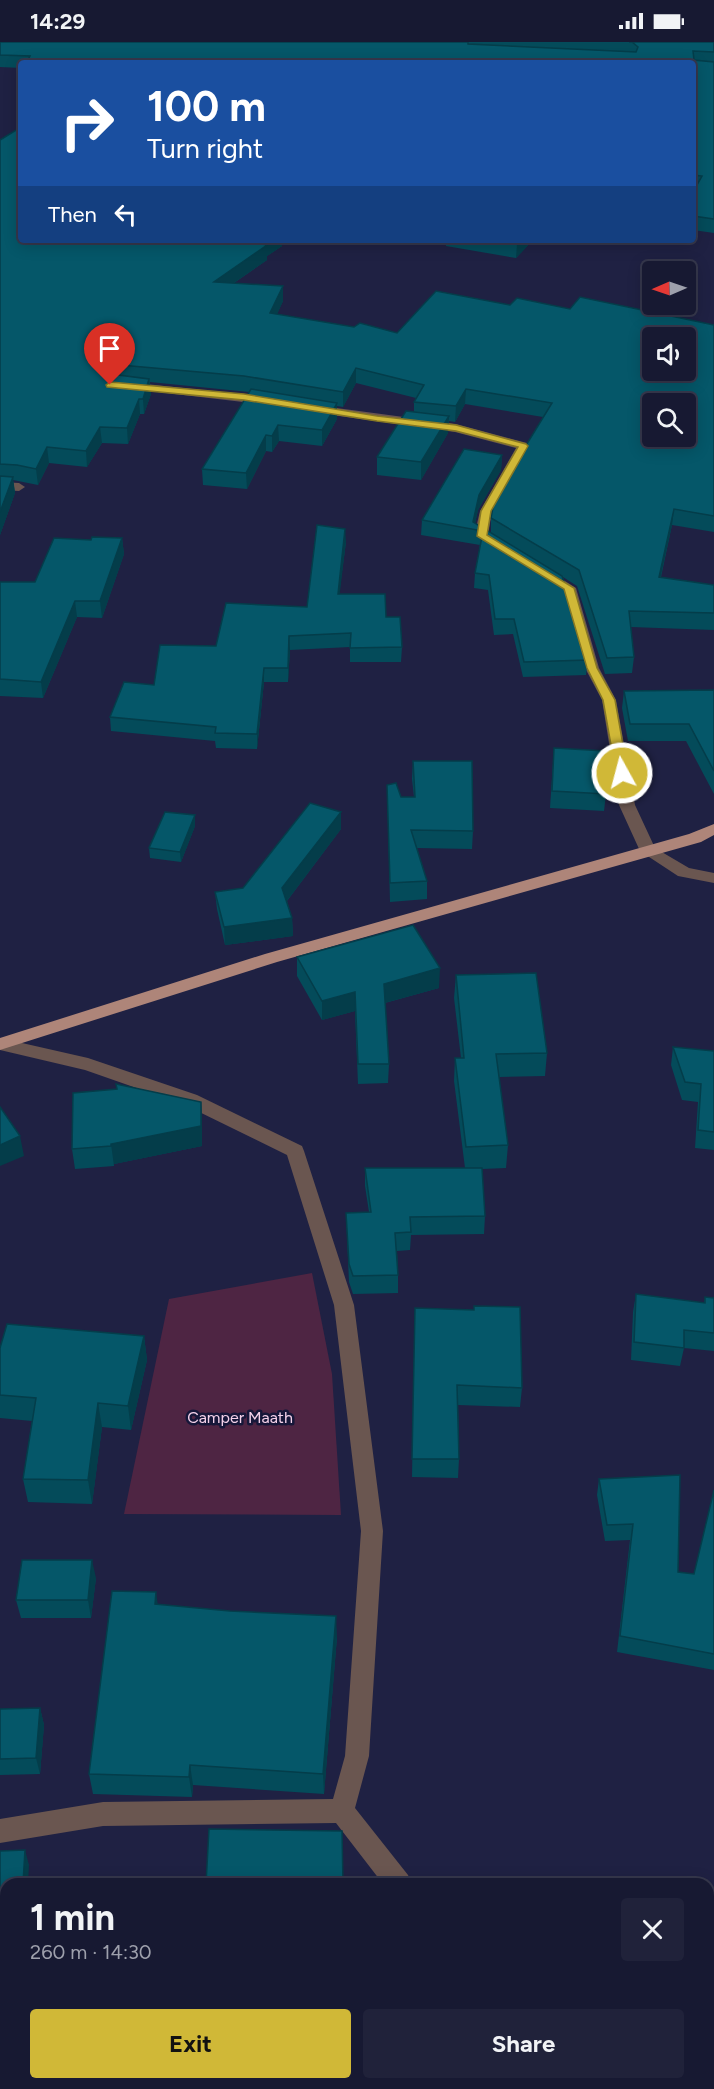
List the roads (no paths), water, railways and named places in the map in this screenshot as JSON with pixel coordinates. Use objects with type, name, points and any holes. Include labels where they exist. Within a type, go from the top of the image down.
[{"type":"main road","points":[[0,1044],[271,958],[695,838],[714,829]]},
{"type":"street","points":[[110,385],[186,390],[456,428],[523,446],[486,511],[482,536],[505,550]]},
{"type":"street","points":[[0,486],[20,487]]},
{"type":"street","points":[[534,565],[569,588],[592,668],[609,700],[618,742],[627,806],[648,851],[684,872],[714,878]]},
{"type":"street","points":[[0,1044],[88,1064],[191,1100],[295,1151],[344,1305],[372,1531],[357,1756],[342,1811]]},
{"type":"street","points":[[0,1831],[103,1814],[342,1811]]},
{"type":"street","points":[[342,1811],[394,1878]]},
{"type":"park label","name":"Camper Maath","points":[[240,1417]]}]
